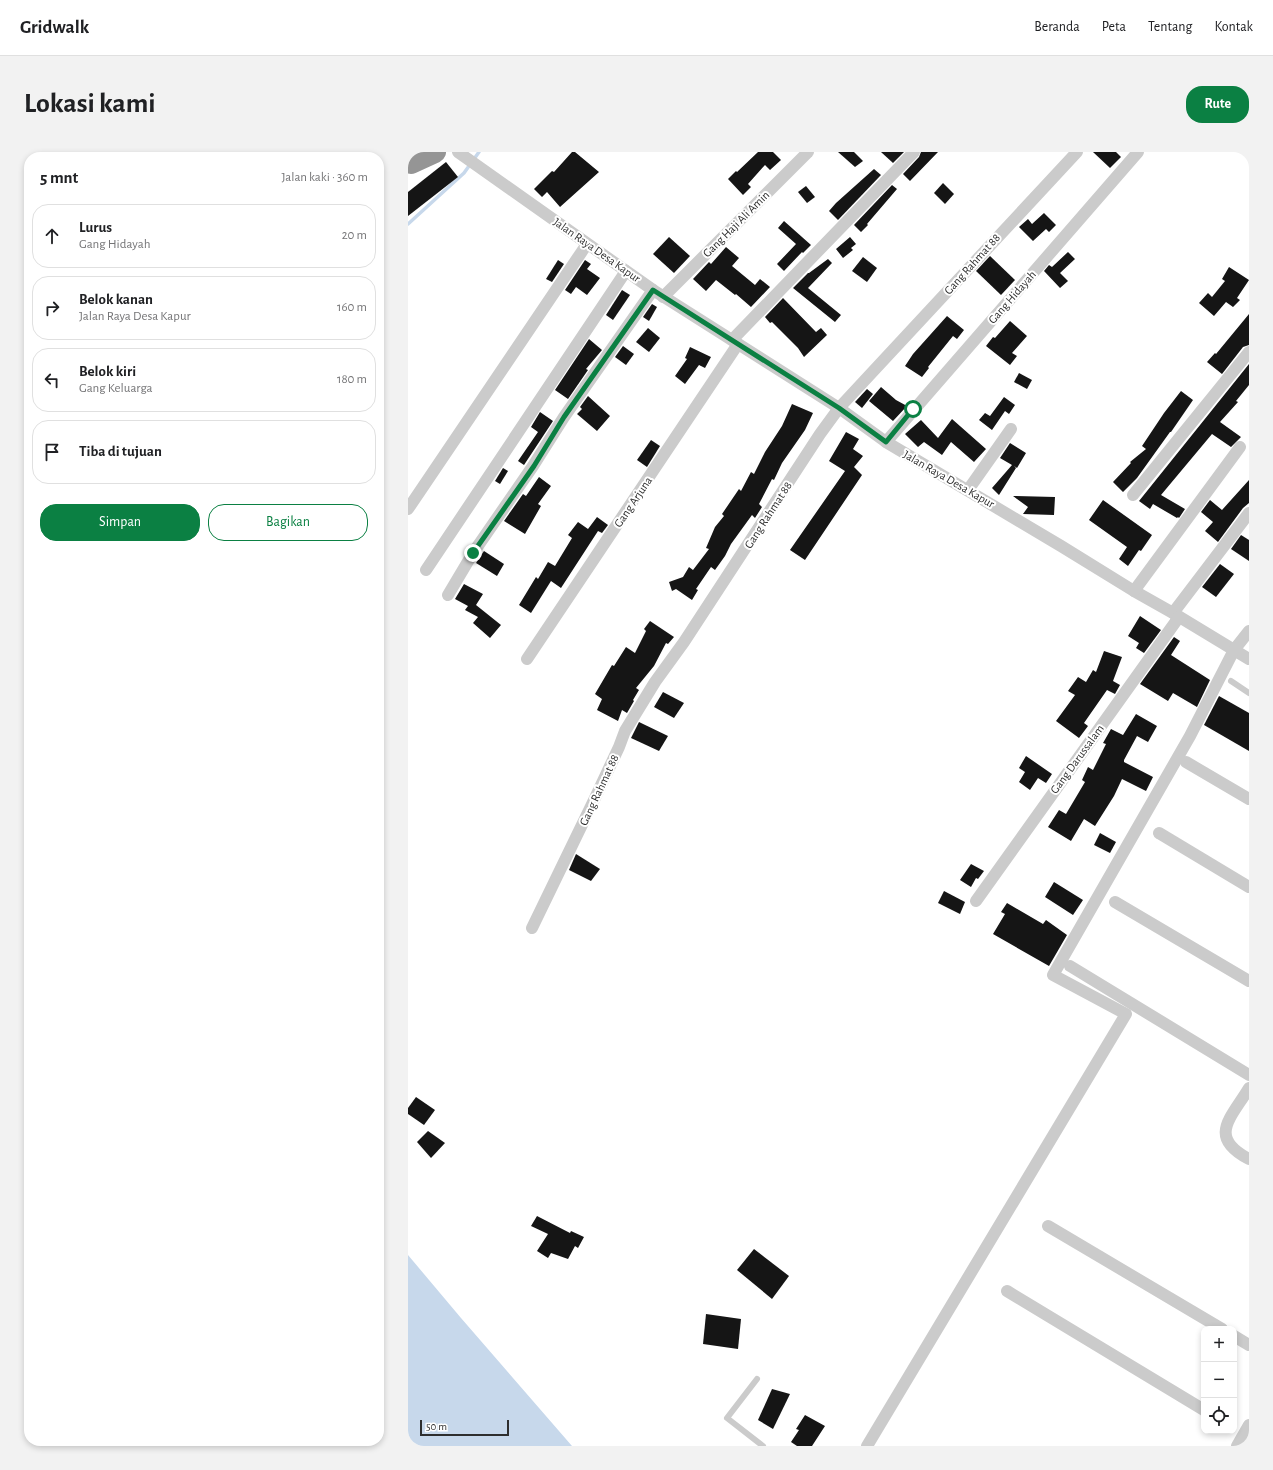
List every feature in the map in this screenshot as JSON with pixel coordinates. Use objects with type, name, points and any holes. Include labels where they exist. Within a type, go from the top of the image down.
[{"type":"highway","points":[[412,161],[435,152]]},
{"type":"street","name":"Jalan Raya Desa Kapur","points":[[458,152],[658,294],[839,408],[886,442],[1249,659]]},
{"type":"street","name":"Gang Haji Ali Amin","points":[[448,595],[473,553],[534,466],[564,417],[658,294],[808,152]]},
{"type":"street","name":"Gang Arjuna","points":[[527,659],[735,342],[914,152]]},
{"type":"street","name":"Gang Rahmat 88","points":[[532,928],[619,747],[625,731],[655,682],[684,642],[820,434],[839,408],[1077,152]]},
{"type":"street","name":"Gang Hidayah","points":[[886,442],[1138,152]]},
{"type":"street","points":[[408,509],[588,244]]},
{"type":"street","points":[[426,570],[626,271]]},
{"type":"street","points":[[1133,496],[1249,352]]},
{"type":"street","points":[[968,490],[1011,429]]},
{"type":"street","points":[[1134,591],[1240,447]]},
{"type":"street","name":"Gang Darussalam","points":[[976,901],[1249,513]]},
{"type":"street","points":[[867,1446],[1126,1014],[1053,975],[1190,736],[1234,650],[1249,631]]},
{"type":"street","points":[[1186,762],[1249,799]]},
{"type":"street","points":[[1159,833],[1249,887]]},
{"type":"street","points":[[1115,902],[1249,981]]},
{"type":"street","points":[[1070,966],[1249,1074]]},
{"type":"street","points":[[1249,1088],[1226,1125],[1225,1135],[1229,1146],[1249,1159]]},
{"type":"street","points":[[1048,1226],[1217,1326]]},
{"type":"street","points":[[1007,1291],[1201,1408]]},
{"type":"street","points":[[1237,1338],[1249,1345]]},
{"type":"street","points":[[1237,1446],[1242,1429]]},
{"type":"lane","points":[[1231,682],[1249,693]]},
{"type":"lane","points":[[757,1379],[726,1418],[763,1446]]},
{"type":"water","points":[[408,1255],[461,1318],[572,1446],[408,1446]]},
{"type":"building","points":[[572,152],[575,152],[599,172],[560,207],[547,192],[542,197],[534,189],[552,171],[554,172]]},
{"type":"building","points":[[758,152],[773,152],[781,160],[770,170],[765,165],[748,184],[751,187],[743,195],[728,179]]},
{"type":"building","points":[[838,152],[854,152],[863,161],[855,167]]},
{"type":"building","points":[[881,152],[904,152],[893,163]]},
{"type":"building","points":[[921,152],[938,152],[910,181],[903,174],[919,157]]},
{"type":"building","points":[[1093,152],[1116,152],[1121,157],[1110,168]]},
{"type":"building","points":[[446,162],[458,177],[408,216],[408,192]]},
{"type":"building","points":[[874,169],[881,175],[838,220],[829,211]]},
{"type":"building","points":[[943,183],[954,194],[945,204],[934,193]]},
{"type":"building","points":[[892,185],[897,189],[861,232],[854,225]]},
{"type":"building","points":[[806,186],[815,197],[807,203],[798,192]]},
{"type":"building","points":[[1044,213],[1056,225],[1049,232],[1046,229],[1033,241],[1019,227],[1028,219],[1032,224]]},
{"type":"building","points":[[784,221],[811,245],[803,253],[802,252],[784,271],[777,264],[796,244],[778,228]]},
{"type":"building","points":[[669,237],[690,256],[674,273],[653,254]]},
{"type":"building","points":[[850,237],[856,244],[851,248],[853,250],[843,258],[836,249]]},
{"type":"building","points":[[726,247],[739,258],[732,266],[755,285],[760,279],[770,287],[751,307],[716,280],[706,291],[693,279],[709,262],[711,264]]},
{"type":"building","points":[[1068,252],[1075,259],[1060,273],[1068,281],[1060,288],[1044,271],[1049,265],[1052,267]]},
{"type":"building","points":[[990,256],[1015,280],[1001,295],[976,271]]},
{"type":"building","points":[[863,257],[877,268],[867,282],[852,271]]},
{"type":"building","points":[[828,259],[832,263],[808,288],[841,315],[835,322],[793,288],[808,273]]},
{"type":"building","points":[[558,260],[564,264],[552,282],[546,279]]},
{"type":"building","points":[[585,260],[591,264],[587,269],[600,278],[587,295],[576,287],[571,294],[565,290]]},
{"type":"building","points":[[1229,267],[1249,280],[1237,298],[1240,300],[1233,307],[1226,302],[1214,316],[1199,303],[1208,293],[1212,297],[1225,281],[1222,279]]},
{"type":"building","points":[[622,290],[630,295],[613,320],[606,315]]},
{"type":"building","points":[[783,298],[816,332],[821,328],[827,335],[804,357],[798,348],[765,317]]},
{"type":"building","points":[[652,304],[657,307],[649,321],[643,317]]},
{"type":"building","points":[[1249,314],[1249,345],[1243,347],[1222,374],[1207,362],[1215,353],[1216,354]]},
{"type":"building","points":[[947,316],[964,330],[957,339],[953,336],[928,367],[929,368],[922,377],[905,366],[913,354]]},
{"type":"building","points":[[1010,321],[1027,336],[1012,353],[1017,356],[1010,365],[986,346]]},
{"type":"building","points":[[648,328],[660,338],[649,352],[636,342]]},
{"type":"building","points":[[589,339],[602,350],[586,369],[588,370],[568,399],[555,390]]},
{"type":"building","points":[[623,346],[634,354],[626,365],[615,357]]},
{"type":"building","points":[[690,347],[711,357],[705,368],[699,365],[685,384],[675,376],[687,359],[685,358]]},
{"type":"building","points":[[1249,364],[1249,385],[1236,401],[1238,402],[1220,422],[1241,437],[1231,447],[1212,434],[1161,495],[1185,509],[1179,518],[1153,504],[1150,509],[1139,501]]},
{"type":"building","points":[[1019,373],[1032,380],[1027,389],[1014,382]]},
{"type":"building","points":[[881,387],[896,400],[907,406],[893,421],[869,401]]},
{"type":"building","points":[[867,389],[873,394],[862,408],[855,402]]},
{"type":"building","points":[[1181,391],[1193,400],[1137,478],[1123,492],[1113,482],[1131,463],[1130,462],[1146,449],[1142,446]]},
{"type":"building","points":[[588,396],[610,416],[597,431],[577,414],[582,409],[580,407]]},
{"type":"building","points":[[1004,397],[1015,405],[1009,414],[1005,411],[992,430],[979,420],[985,413],[990,416]]},
{"type":"building","points":[[792,404],[813,413],[805,430],[782,463],[774,480],[772,479],[759,504],[762,507],[755,518],[752,515],[731,544],[715,570],[711,567],[696,589],[698,590],[692,600],[676,589],[672,591],[669,582],[683,577],[689,567],[693,570],[709,549],[706,548],[715,527],[724,516],[722,514],[739,489],[741,491],[751,472],[754,474],[765,452],[782,426]]},
{"type":"building","points":[[540,412],[553,421],[524,465],[518,461],[538,432],[531,427]]},
{"type":"building","points":[[952,419],[986,449],[974,462],[951,442],[942,455],[924,442],[918,447],[905,434],[921,420],[938,438]]},
{"type":"building","points":[[846,432],[859,439],[853,449],[863,456],[854,467],[862,475],[805,560],[790,550],[845,471],[829,461]]},
{"type":"building","points":[[651,440],[660,446],[647,467],[637,460]]},
{"type":"building","points":[[1010,443],[1026,453],[1017,468],[1014,466],[1016,468],[999,495],[992,488],[1012,465],[1000,458]]},
{"type":"building","points":[[503,468],[508,471],[500,484],[495,481]]},
{"type":"building","points":[[539,477],[551,486],[538,504],[541,506],[525,534],[504,521],[523,494],[526,496]]},
{"type":"building","points":[[1249,480],[1249,503],[1243,508],[1218,542],[1205,531],[1213,522],[1201,512],[1210,500],[1222,510]]},
{"type":"building","points":[[1013,496],[1055,497],[1054,515],[1023,514],[1028,507]]},
{"type":"building","points":[[1103,500],[1152,535],[1128,566],[1119,559],[1127,547],[1089,520]]},
{"type":"building","points":[[597,517],[608,525],[602,533],[598,531],[561,588],[551,581],[531,613],[519,605],[536,577],[538,579],[548,562],[555,566],[572,538],[568,535],[578,522],[588,529]]},
{"type":"building","points":[[1241,535],[1249,540],[1249,561],[1231,549]]},
{"type":"building","points":[[484,551],[504,564],[497,576],[476,563]]},
{"type":"building","points":[[1220,564],[1234,574],[1216,597],[1202,587]]},
{"type":"building","points":[[464,584],[483,594],[476,605],[501,625],[490,638],[473,623],[478,617],[465,610],[468,606],[455,599]]},
{"type":"building","points":[[1140,616],[1161,630],[1144,653],[1136,648],[1139,643],[1128,636]]},
{"type":"building","points":[[650,621],[674,637],[668,644],[666,643],[654,666],[636,688],[639,690],[633,700],[634,701],[627,713],[622,710],[618,721],[597,710],[602,699],[595,694],[612,665],[614,666],[626,647],[635,653],[646,631],[644,629]]},
{"type":"building","points":[[1174,637],[1180,641],[1171,655],[1210,680],[1197,707],[1173,693],[1168,701],[1140,684]]},
{"type":"building","points":[[1104,651],[1122,657],[1113,681],[1120,685],[1115,694],[1107,690],[1084,723],[1088,726],[1079,738],[1056,721],[1075,695],[1068,691],[1078,677],[1086,682],[1093,670],[1096,672]]},
{"type":"building","points":[[663,692],[684,703],[674,718],[654,707]]},
{"type":"building","points":[[1219,696],[1249,713],[1249,751],[1204,725]]},
{"type":"building","points":[[1136,714],[1157,726],[1148,742],[1137,736],[1124,760],[1124,762],[1153,777],[1146,791],[1122,779],[1114,796],[1095,826],[1084,819],[1071,841],[1048,827],[1059,810],[1066,814],[1085,782],[1082,780],[1088,767],[1093,770],[1106,744],[1103,743],[1111,729],[1123,735]]},
{"type":"building","points":[[639,722],[668,736],[659,751],[631,738]]},
{"type":"building","points":[[1026,756],[1052,774],[1046,783],[1038,778],[1030,790],[1019,782],[1025,772],[1019,768]]},
{"type":"building","points":[[1100,833],[1116,842],[1110,853],[1094,845]]},
{"type":"building","points":[[576,854],[600,869],[591,881],[569,870]]},
{"type":"building","points":[[971,864],[984,871],[978,879],[976,878],[971,887],[960,880]]},
{"type":"building","points":[[1054,882],[1083,900],[1073,915],[1045,897]]},
{"type":"building","points":[[944,891],[965,902],[960,914],[938,903]]},
{"type":"building","points":[[1007,903],[1043,924],[1046,920],[1067,935],[1049,966],[993,934],[1005,914],[1001,912]]},
{"type":"building","points":[[416,1097],[435,1110],[424,1125],[408,1114],[408,1108]]},
{"type":"building","points":[[428,1131],[445,1143],[431,1158],[417,1142]]},
{"type":"building","points":[[537,1216],[570,1233],[571,1231],[584,1237],[578,1248],[575,1246],[568,1259],[551,1253],[548,1258],[537,1251],[548,1234],[531,1226]]},
{"type":"building","points":[[754,1249],[789,1276],[772,1299],[737,1270]]},
{"type":"building","points":[[706,1314],[741,1319],[738,1349],[703,1344]]},
{"type":"building","points":[[772,1389],[790,1394],[773,1429],[758,1420]]},
{"type":"building","points":[[805,1415],[825,1426],[812,1446],[797,1446],[791,1442],[799,1430],[796,1429]]},
{"type":"waterway","points":[[408,224],[464,173],[479,152]]},
{"type":"route","points":[[473,553],[534,466],[544,447],[564,417],[641,310],[653,290],[839,408],[886,442],[913,409]]}]
